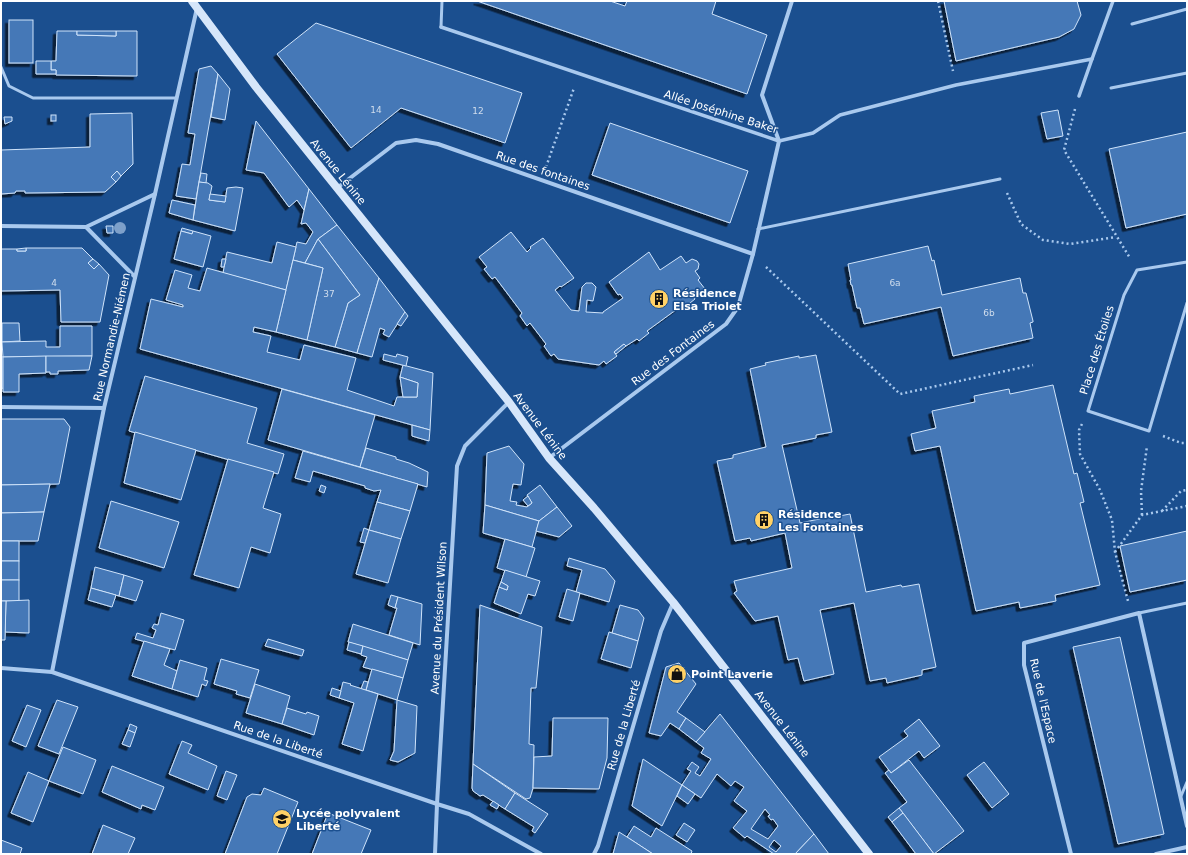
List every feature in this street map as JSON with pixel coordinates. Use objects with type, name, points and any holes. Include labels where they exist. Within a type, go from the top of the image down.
[{"type":"main road","name":"Avenue Lénine","points":[[192,1],[256,87],[509,402],[549,458],[594,508],[673,602],[869,854]]},
{"type":"street","points":[[780,141],[762,95],[792,1]]},
{"type":"street","points":[[1079,96],[1113,1]]},
{"type":"street","name":"Rue Normandie-Niémen","points":[[52,672],[104,408],[155,194],[197,8]]},
{"type":"street","name":"Allée Joséphine Baker","points":[[441,27],[780,141],[813,133],[840,115],[956,85],[1092,59]]},
{"type":"street","name":"Rue des fontaines","points":[[337,188],[396,142],[416,140],[438,144],[753,254]]},
{"type":"street","name":"Rue des Fontaines","points":[[549,458],[726,324],[738,307],[753,254],[780,141]]},
{"type":"street","points":[[1,226],[86,227],[155,194]]},
{"type":"street","points":[[86,227],[135,277]]},
{"type":"street","name":"Avenue du Président Wilson","points":[[435,854],[457,466],[466,446],[509,402]]},
{"type":"street","points":[[1,407],[104,408]]},
{"type":"street","name":"Rue de la Liberté","points":[[594,854],[598,846],[662,631],[673,602]]},
{"type":"street","points":[[1139,613],[1187,826]]},
{"type":"street","name":"Rue de l'Espace","points":[[1071,854],[1024,664],[1024,643],[1139,613]]},
{"type":"street","name":"Rue de la Liberté","points":[[1,668],[52,672],[469,814],[540,854]]},
{"type":"street","points":[[1156,854],[1187,847]]},
{"type":"lane","name":"Allée Joséphine Baker","points":[[441,27],[442,1]]},
{"type":"lane","points":[[1132,24],[1187,9]]},
{"type":"lane","points":[[1,67],[9,86],[33,98],[176,98]]},
{"type":"lane","points":[[1111,88],[1187,73]]},
{"type":"lane","points":[[758,228],[1000,179]]},
{"type":"lane","points":[[1137,270],[1187,262]]},
{"type":"lane","name":"Place des Étoiles","points":[[1137,270],[1124,295],[1088,411],[1149,431]]},
{"type":"lane","points":[[1149,431],[1187,302]]},
{"type":"lane","name":"Rue de l'Espace","points":[[1139,613],[1187,603]]},
{"type":"lane","points":[[1180,798],[1187,782]]},
{"type":"path","points":[[938,1],[956,85]]},
{"type":"path","points":[[541,180],[579,74]]},
{"type":"path","points":[[1079,96],[1064,150],[1116,238],[1137,270]]},
{"type":"path","points":[[1000,179],[1021,224],[1043,240],[1070,244],[1116,238]]},
{"type":"path","points":[[753,254],[900,394],[1033,365]]},
{"type":"path","points":[[1088,411],[1079,430],[1080,454],[1100,490],[1112,520],[1115,552],[1131,615]]},
{"type":"path","points":[[1115,552],[1142,515],[1141,491],[1149,431],[1181,443],[1187,443]]},
{"type":"path","points":[[1161,511],[1181,492],[1187,490]]},
{"type":"path","points":[[1142,515],[1187,506]]},
{"type":"building","points":[[477,1],[610,1],[625,6],[627,1],[716,1],[712,14],[767,35],[747,94]]},
{"type":"building","points":[[944,1],[1077,1],[1081,15],[1074,29],[1059,37],[956,61]]},
{"type":"building","points":[[9,20],[33,20],[33,63],[9,63]]},
{"type":"building","points":[[316,23],[522,93],[505,143],[401,108],[351,148],[277,54]]},
{"type":"building","points":[[57,31],[77,31],[77,35],[116,36],[116,31],[137,31],[137,76],[56,75],[56,70],[51,70],[51,61],[56,61]]},
{"type":"building","points":[[77,31],[116,31],[116,36],[77,35]]},
{"type":"building","points":[[36,61],[51,61],[51,70],[56,70],[56,74],[36,74]]},
{"type":"building","points":[[211,66],[218,74],[196,199],[176,196],[182,164],[190,165],[195,134],[188,133],[199,69]]},
{"type":"building","points":[[218,74],[230,89],[225,120],[211,117]]},
{"type":"building","points":[[1058,110],[1063,136],[1047,139],[1041,113]]},
{"type":"building","points":[[132,113],[133,164],[121,176],[117,171],[111,177],[116,182],[105,192],[25,193],[25,191],[16,191],[15,193],[1,194],[1,150],[90,147],[90,114]]},
{"type":"building","points":[[51,115],[56,115],[56,121],[51,121]]},
{"type":"building","points":[[4,117],[12,117],[12,121],[5,124]]},
{"type":"building","points":[[256,121],[309,189],[304,210],[297,200],[289,207],[264,173],[246,170]]},
{"type":"building","points":[[610,123],[748,171],[730,223],[592,175]]},
{"type":"building","points":[[1187,132],[1187,214],[1126,228],[1109,149]]},
{"type":"building","points":[[117,171],[121,176],[116,182],[111,177]]},
{"type":"building","points":[[201,173],[207,174],[206,183],[199,182]]},
{"type":"building","points":[[199,182],[208,183],[212,186],[209,200],[225,202],[227,188],[243,188],[235,231],[193,220]]},
{"type":"building","points":[[309,189],[337,225],[318,239],[305,263],[293,260],[297,242],[306,244],[313,232],[306,223],[301,224]]},
{"type":"building","points":[[210,194],[226,196],[225,202],[209,200]]},
{"type":"building","points":[[172,200],[195,205],[193,220],[169,213]]},
{"type":"building","points":[[337,225],[379,278],[357,353],[335,347],[348,303],[360,295],[318,239]]},
{"type":"building","points":[[106,226],[113,226],[113,233],[107,233]]},
{"type":"building","points":[[182,228],[193,231],[192,234],[181,231]]},
{"type":"building","points":[[181,231],[192,234],[193,231],[211,236],[203,267],[174,259]]},
{"type":"building","name":"Résidence Elsa Triolet","points":[[511,232],[527,252],[531,248],[530,247],[543,238],[574,278],[555,290],[571,310],[579,311],[582,287],[586,283],[592,283],[596,287],[593,301],[587,300],[586,312],[603,313],[623,298],[620,294],[618,295],[609,282],[649,252],[660,270],[681,256],[686,263],[692,259],[697,261],[699,264],[698,269],[695,271],[700,278],[698,280],[705,289],[694,297],[695,299],[685,307],[684,304],[647,331],[649,333],[639,341],[637,339],[626,346],[624,344],[614,352],[617,356],[606,364],[604,361],[599,365],[558,359],[554,354],[551,356],[544,346],[546,344],[530,323],[527,326],[520,316],[522,313],[495,277],[492,279],[484,269],[487,267],[479,257]]},
{"type":"building","points":[[318,239],[360,295],[348,303],[335,347],[307,340],[323,268],[305,263]]},
{"type":"building","points":[[277,242],[296,247],[286,290],[223,273],[227,252],[272,263]]},
{"type":"building","points":[[928,246],[932,261],[934,260],[942,295],[1020,278],[1023,293],[1026,293],[1033,321],[1030,323],[1033,338],[953,356],[941,307],[864,324],[860,308],[857,308],[851,285],[848,264]]},
{"type":"building","points":[[26,248],[82,248],[93,259],[88,263],[94,269],[99,264],[109,275],[100,322],[61,322],[60,290],[1,291],[1,249],[17,249],[17,251],[26,251]]},
{"type":"building","points":[[26,248],[26,251],[17,251],[17,249]]},
{"type":"building","points":[[93,259],[99,264],[94,269],[88,263]]},
{"type":"building","points":[[222,259],[226,259],[224,267],[221,267]]},
{"type":"building","points":[[293,260],[323,268],[307,340],[276,332]]},
{"type":"building","points":[[207,268],[286,290],[276,332],[254,327],[253,332],[271,336],[267,352],[300,360],[304,345],[356,358],[347,390],[394,406],[397,397],[417,397],[418,383],[400,377],[403,365],[433,373],[430,430],[140,349],[151,299],[183,307],[183,305],[166,300],[175,270],[192,275],[188,288],[200,291]]},
{"type":"building","points":[[379,278],[405,312],[389,337],[383,334],[385,330],[380,328],[372,357],[357,353]]},
{"type":"building","points":[[405,312],[408,316],[401,326],[397,324]]},
{"type":"building","points":[[2,323],[19,323],[20,341],[2,342]]},
{"type":"building","points":[[60,326],[92,326],[92,356],[3,357],[2,342],[46,341],[46,347],[60,347]]},
{"type":"building","points":[[624,344],[626,346],[616,354],[614,352]]},
{"type":"building","points":[[384,354],[396,357],[397,354],[408,357],[406,366],[383,360]]},
{"type":"building","name":"Résidence Les Fontaines","points":[[816,355],[832,432],[816,435],[816,438],[782,445],[800,523],[850,514],[866,592],[901,585],[902,587],[919,584],[936,667],[922,670],[922,675],[887,683],[886,678],[870,681],[854,603],[820,610],[834,674],[804,681],[798,658],[788,660],[778,616],[755,621],[734,593],[737,591],[734,581],[792,568],[785,533],[751,541],[750,538],[735,541],[717,461],[733,458],[733,455],[766,447],[750,369],[766,365],[765,363],[799,356],[799,358]]},
{"type":"building","points":[[1,356],[3,357],[3,388],[1,389]]},
{"type":"building","points":[[46,356],[46,373],[19,374],[19,392],[3,392],[3,357]]},
{"type":"building","points":[[46,356],[92,356],[89,370],[58,371],[58,374],[50,374],[50,372],[46,372]]},
{"type":"building","points":[[145,376],[257,408],[247,443],[284,454],[278,474],[129,431]]},
{"type":"building","points":[[400,377],[418,383],[417,397],[403,397]]},
{"type":"building","points":[[1053,385],[1074,474],[1077,473],[1084,502],[1080,503],[1100,585],[1055,595],[1056,601],[1020,608],[1019,602],[976,611],[940,446],[915,451],[911,434],[936,428],[932,411],[975,402],[974,396],[1009,389],[1010,394]]},
{"type":"building","points":[[282,389],[375,415],[360,467],[268,440]]},
{"type":"building","points":[[1,419],[64,419],[70,427],[59,484],[1,485]]},
{"type":"building","points":[[412,425],[430,430],[429,441],[412,436]]},
{"type":"building","points":[[135,432],[196,450],[181,500],[124,483]]},
{"type":"building","points":[[509,446],[524,464],[521,485],[513,484],[510,501],[517,502],[516,505],[527,507],[532,503],[527,495],[540,485],[557,507],[539,521],[485,505],[487,453]]},
{"type":"building","points":[[366,448],[396,457],[396,459],[428,472],[427,487],[360,467]]},
{"type":"building","points":[[303,451],[418,484],[410,511],[377,502],[381,490],[374,491],[365,488],[365,486],[313,471],[310,482],[295,478]]},
{"type":"building","points":[[228,459],[274,472],[263,508],[281,514],[270,553],[251,547],[239,588],[194,575]]},
{"type":"building","points":[[50,484],[44,512],[1,513],[1,485]]},
{"type":"building","points":[[321,485],[326,487],[324,493],[319,491]]},
{"type":"building","points":[[528,496],[532,503],[528,506],[523,500]]},
{"type":"building","points":[[111,501],[179,522],[164,568],[99,548]]},
{"type":"building","points":[[377,502],[410,511],[401,539],[369,530]]},
{"type":"building","points":[[485,505],[539,521],[532,547],[483,533]]},
{"type":"building","points":[[557,507],[572,526],[559,537],[536,531],[539,521]]},
{"type":"building","points":[[44,512],[38,541],[1,541],[1,513]]},
{"type":"building","points":[[364,528],[369,530],[365,543],[360,542]]},
{"type":"building","points":[[369,530],[401,539],[388,583],[356,574]]},
{"type":"building","points":[[1187,531],[1187,580],[1130,592],[1120,546]]},
{"type":"building","points":[[505,539],[535,548],[526,577],[497,568]]},
{"type":"building","points":[[1,541],[19,541],[19,561],[1,561]]},
{"type":"building","points":[[569,558],[605,569],[615,581],[609,602],[576,592],[582,570],[567,566]]},
{"type":"building","points":[[1,561],[19,561],[19,580],[1,580]]},
{"type":"building","points":[[95,567],[124,575],[119,596],[91,588]]},
{"type":"building","points":[[505,570],[540,581],[535,596],[528,594],[521,614],[494,603],[499,587],[507,590],[508,586],[501,582]]},
{"type":"building","points":[[124,575],[143,581],[136,601],[119,596]]},
{"type":"building","points":[[1,580],[19,580],[19,601],[1,601]]},
{"type":"building","points":[[501,582],[508,586],[507,590],[499,587]]},
{"type":"building","points":[[91,588],[116,595],[112,607],[88,600]]},
{"type":"building","points":[[567,589],[580,593],[573,621],[559,617]]},
{"type":"building","points":[[391,595],[398,597],[395,608],[388,605]]},
{"type":"building","points":[[398,597],[422,604],[420,645],[389,635],[397,608],[395,608]]},
{"type":"building","points":[[29,600],[29,633],[5,632],[6,601]]},
{"type":"building","points":[[1,601],[6,601],[5,640],[1,640]]},
{"type":"building","points":[[480,605],[542,627],[536,688],[531,688],[529,744],[534,745],[533,788],[530,798],[526,799],[473,764]]},
{"type":"building","points":[[620,605],[638,610],[644,618],[638,641],[612,633]]},
{"type":"building","points":[[161,613],[184,620],[175,650],[135,639],[137,633],[153,638],[156,630],[152,628],[154,624],[158,625]]},
{"type":"building","points":[[353,624],[413,643],[408,660],[348,642]]},
{"type":"building","points":[[609,632],[638,641],[631,668],[601,659]]},
{"type":"building","points":[[1120,637],[1164,834],[1118,844],[1073,647]]},
{"type":"building","points":[[268,639],[304,650],[302,656],[265,646]]},
{"type":"building","points":[[144,641],[170,649],[164,665],[177,671],[172,689],[132,676]]},
{"type":"building","points":[[349,642],[363,646],[361,654],[347,650]]},
{"type":"building","points":[[363,646],[408,660],[403,678],[363,667],[367,657],[361,655]]},
{"type":"building","points":[[221,659],[259,670],[250,698],[236,694],[237,691],[214,684]]},
{"type":"building","points":[[180,660],[207,668],[204,680],[208,681],[206,686],[202,684],[198,697],[172,689]]},
{"type":"building","points":[[679,663],[696,684],[677,712],[686,718],[679,729],[670,723],[661,736],[649,733],[666,667]]},
{"type":"building","points":[[372,669],[403,678],[397,700],[366,690]]},
{"type":"building","points":[[364,681],[368,682],[366,690],[361,689]]},
{"type":"building","points":[[343,682],[378,694],[363,751],[342,744],[354,703],[339,698]]},
{"type":"building","points":[[255,684],[290,696],[282,724],[246,713]]},
{"type":"building","points":[[332,688],[341,691],[339,698],[330,695]]},
{"type":"building","points":[[57,700],[78,707],[59,754],[38,746]]},
{"type":"building","points":[[397,700],[417,706],[415,753],[398,762],[390,760],[394,751]]},
{"type":"building","points":[[27,705],[41,710],[26,747],[12,741]]},
{"type":"building","points":[[287,708],[306,714],[307,712],[319,716],[314,735],[282,724]]},
{"type":"building","points":[[720,714],[814,834],[795,854],[774,854],[747,836],[745,838],[733,828],[747,811],[734,801],[744,787],[735,781],[731,786],[717,774],[701,798],[682,785],[691,771],[687,769],[692,762],[699,767],[695,773],[700,776],[711,759],[701,753],[704,748],[696,742]],"holes":[[[765,809],[770,815],[768,816],[771,820],[773,819],[778,826],[768,839],[751,829]],[[774,840],[781,846],[776,852],[769,847]]]},
{"type":"building","points":[[553,718],[608,718],[607,758],[599,789],[533,788],[534,757],[552,756]]},
{"type":"building","points":[[686,718],[705,732],[696,742],[679,729]]},
{"type":"building","points":[[919,719],[940,746],[924,758],[919,751],[891,773],[879,757],[908,736],[904,731]]},
{"type":"building","points":[[130,724],[137,727],[135,733],[128,730]]},
{"type":"building","points":[[128,730],[135,733],[130,747],[122,744]]},
{"type":"building","points":[[182,741],[192,745],[188,753],[217,766],[208,790],[169,774]]},
{"type":"building","points":[[63,747],[96,760],[83,794],[49,781]]},
{"type":"building","points":[[643,759],[682,785],[662,826],[632,806]]},
{"type":"building","points":[[909,760],[964,831],[934,854],[899,808],[907,802],[885,773],[889,770],[891,773]]},
{"type":"building","points":[[984,762],[1009,794],[992,808],[967,775]]},
{"type":"building","points":[[473,764],[515,793],[505,809],[483,795],[480,796],[473,791]]},
{"type":"building","points":[[112,766],[164,787],[155,810],[142,805],[141,809],[102,792]]},
{"type":"building","points":[[226,771],[237,775],[227,800],[217,796]]},
{"type":"building","points":[[28,772],[49,781],[33,822],[11,813]]},
{"type":"building","points":[[682,785],[695,794],[688,804],[677,796]]},
{"type":"building","points":[[264,788],[298,802],[277,854],[225,854],[247,797],[252,794],[261,795]]},
{"type":"building","points":[[515,793],[548,814],[535,833],[532,831],[534,827],[505,809]]},
{"type":"building","points":[[493,801],[499,805],[497,809],[490,805]]},
{"type":"building","points":[[899,808],[903,813],[892,822],[888,817]]},
{"type":"building","points":[[328,813],[371,830],[361,854],[312,854]]},
{"type":"building","points":[[903,813],[934,854],[916,854],[892,822]]},
{"type":"building","points":[[684,823],[695,830],[687,842],[676,835]]},
{"type":"building","points":[[103,825],[135,838],[128,854],[92,854]]},
{"type":"building","points":[[634,826],[651,837],[656,828],[692,851],[691,854],[653,854],[627,837]]},
{"type":"building","points":[[619,832],[627,837],[653,854],[613,854]]},
{"type":"building","points":[[814,834],[829,854],[795,854]]},
{"type":"building","points":[[1,840],[22,848],[20,854],[1,854]]},
{"type":"place","name":"Résidence Elsa Triolet","points":[[659,299]]},
{"type":"place","name":"Résidence Les Fontaines","points":[[764,520]]},
{"type":"place","name":"Point Laverie","points":[[677,674]]},
{"type":"place","name":"Lycée polyvalent Liberté","points":[[282,819]]}]
